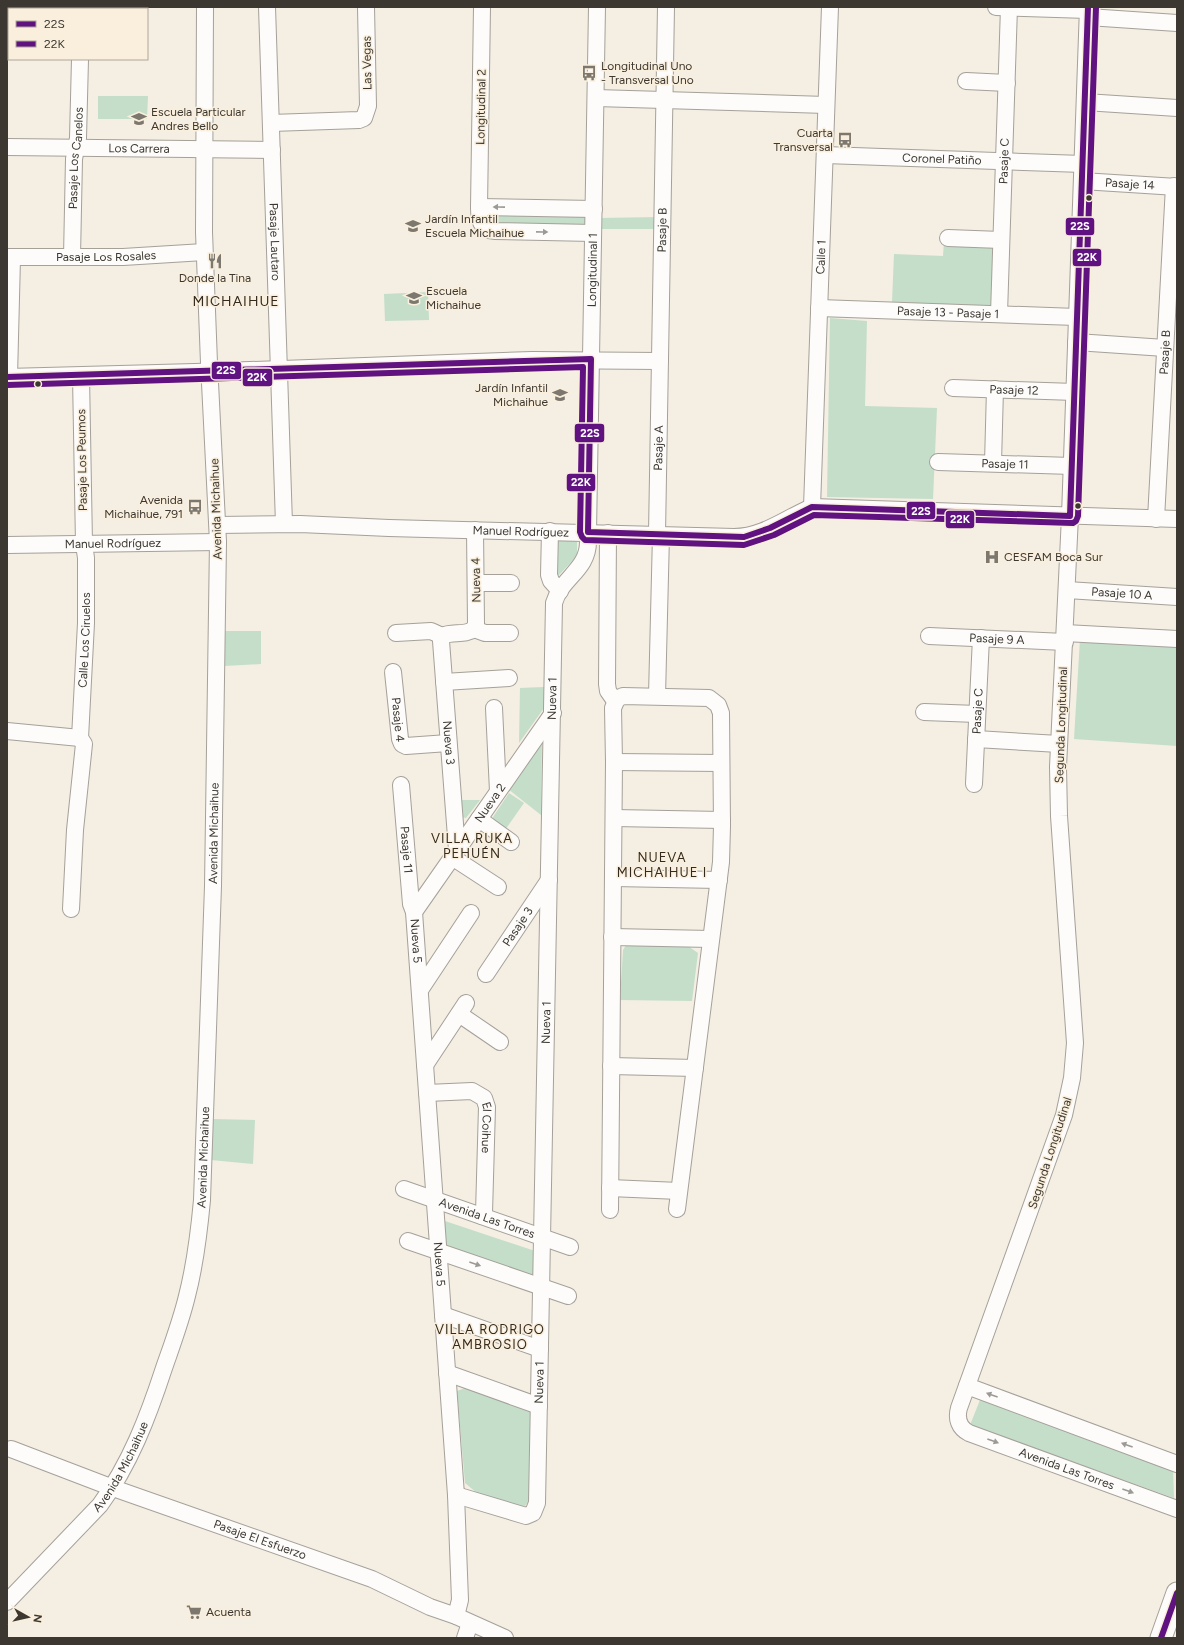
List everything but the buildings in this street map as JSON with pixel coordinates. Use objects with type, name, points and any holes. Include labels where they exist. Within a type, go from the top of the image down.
[{"type":"main road","points":[[1162,1638],[1177,1593]]},
{"type":"street","name":"Avenida Michaihue","points":[[7,1602],[83,1524],[113,1488],[141,1432],[156,1393],[187,1297],[198,1239],[202,1200],[213,886],[218,542],[204,252],[205,7]]},
{"type":"street","name":"Pasaje Lautaro","points":[[267,7],[284,524]]},
{"type":"street","name":"Las Vegas","points":[[271,123],[359,120],[364,118],[368,106],[366,7]]},
{"type":"street","name":"Longitudinal 2","points":[[482,7],[479,207],[481,223],[490,231],[593,233]]},
{"type":"street","name":"Longitudinal 1","points":[[588,537],[597,7]]},
{"type":"street","points":[[665,100],[666,7]]},
{"type":"street","name":"Calle 1","points":[[812,507],[830,7]]},
{"type":"street","points":[[996,7],[1088,11],[1177,23]]},
{"type":"street","name":"Pasaje C","points":[[999,314],[1010,7]]},
{"type":"street","name":"Segunda Longitudinal","points":[[959,1423],[958,1413],[1057,1136],[1068,1102],[1072,1078],[1075,1026],[1059,816],[1058,744],[1067,590],[1088,11]]},
{"type":"street","name":"Pasaje Los Canelos","points":[[72,257],[74,159],[78,138],[80,60]]},
{"type":"street","points":[[966,81],[1007,83]]},
{"type":"street","points":[[596,98],[826,105]]},
{"type":"street","name":"Pasaje B","points":[[660,361],[665,100]]},
{"type":"street","points":[[1085,102],[1177,108]]},
{"type":"street","name":"Los Carrera","points":[[7,147],[76,149],[272,150]]},
{"type":"street","name":"Coronel Patiño","points":[[825,155],[1083,164]]},
{"type":"street","name":"Pasaje 14","points":[[1082,181],[1176,186]]},
{"type":"street","name":"Pasaje B","points":[[1156,518],[1165,348],[1172,328],[1176,186]]},
{"type":"street","points":[[479,207],[594,209]]},
{"type":"street","points":[[948,238],[1001,240]]},
{"type":"street","name":"Pasaje Los Rosales","points":[[10,257],[154,256],[204,252]]},
{"type":"street","points":[[10,257],[8,377],[210,372],[532,360],[591,359],[660,361]]},
{"type":"street","name":"Pasaje 13 - Pasaje 1","points":[[819,308],[1077,317]]},
{"type":"street","points":[[1076,342],[1165,348]]},
{"type":"street","name":"Pasaje A","points":[[657,696],[660,361]]},
{"type":"street","name":"Pasaje Los Peumos","points":[[81,376],[84,544]]},
{"type":"street","name":"Pasaje 12","points":[[953,388],[1075,392]]},
{"type":"street","points":[[993,463],[995,389]]},
{"type":"street","name":"Pasaje 11","points":[[938,462],[1072,466]]},
{"type":"street","name":"Manuel Rodríguez","points":[[218,526],[284,524],[550,531],[588,537],[608,533],[744,537],[762,532],[795,514],[812,507],[1177,519]]},
{"type":"street","name":"Nueva 4","points":[[474,629],[476,624],[475,530]]},
{"type":"street","points":[[550,531],[549,575],[551,581],[560,591]]},
{"type":"street","points":[[608,533],[607,684],[608,691],[615,701]]},
{"type":"street","name":"Nueva 1","points":[[456,1496],[526,1516],[534,1513],[537,1503],[550,880],[554,603],[560,591],[587,557],[588,537]]},
{"type":"street","name":"Manuel Rodríguez","points":[[7,545],[218,542]]},
{"type":"street","name":"Calle Los Ciruelos","points":[[71,909],[75,830],[84,744],[80,738],[86,623],[86,558],[84,544]]},
{"type":"street","points":[[476,583],[511,583]]},
{"type":"street","name":"Pasaje 10 A","points":[[1067,590],[1177,596]]},
{"type":"street","points":[[396,633],[431,631],[442,636],[447,634],[470,632],[474,629],[485,633],[510,633]]},
{"type":"street","name":"Nueva 3","points":[[442,636],[441,641],[455,853]]},
{"type":"street","name":"Pasaje 9 A","points":[[929,636],[981,638],[1065,637],[1177,639]]},
{"type":"street","name":"Pasaje C","points":[[974,784],[981,638]]},
{"type":"street","name":"Pasaje 4","points":[[393,672],[401,743],[406,746],[448,743]]},
{"type":"street","points":[[444,682],[509,678]]},
{"type":"street","points":[[610,1210],[614,818],[613,708],[615,701],[623,696],[709,698],[716,701],[721,713],[722,856],[677,1208]]},
{"type":"street","points":[[494,708],[498,791]]},
{"type":"street","points":[[924,712],[977,714]]},
{"type":"street","name":"Nueva 2","points":[[414,912],[552,713]]},
{"type":"street","points":[[7,731],[80,738]]},
{"type":"street","points":[[976,739],[1058,744]]},
{"type":"street","points":[[614,762],[721,763]]},
{"type":"street","name":"Pasaje 11","points":[[401,786],[411,904],[414,912]]},
{"type":"street","points":[[614,818],[722,820]]},
{"type":"street","points":[[479,819],[511,842]]},
{"type":"street","points":[[455,853],[498,888]]},
{"type":"street","points":[[613,878],[719,880]]},
{"type":"street","name":"Pasaje 3","points":[[486,974],[550,880]]},
{"type":"street","name":"Nueva 5","points":[[414,912],[456,1496],[460,1600],[465,1638]]},
{"type":"street","points":[[420,990],[471,913]]},
{"type":"street","points":[[612,937],[711,939]]},
{"type":"street","points":[[425,1065],[462,1009],[500,1042]]},
{"type":"street","points":[[611,1066],[695,1068]]},
{"type":"street","name":"El Coihue","points":[[427,1093],[472,1091],[484,1098],[487,1107],[484,1213],[482,1216]]},
{"type":"street","points":[[610,1188],[679,1192]]},
{"type":"street","name":"Avenida Las Torres","points":[[404,1189],[570,1247]]},
{"type":"street","points":[[408,1241],[568,1296]]},
{"type":"street","points":[[443,1315],[540,1349]]},
{"type":"street","points":[[447,1374],[539,1406]]},
{"type":"street","points":[[967,1386],[1177,1464]]},
{"type":"street","name":"Avenida Las Torres","points":[[959,1423],[965,1431],[969,1433],[1177,1509]]},
{"type":"street","name":"Pasaje El Esfuerzo","points":[[11,1449],[113,1488],[372,1579],[430,1607],[505,1638]]},
{"type":"green space","points":[[98,96],[148,96],[147,119],[98,119]]},
{"type":"green space","points":[[492,213],[586,214],[586,228],[488,224],[487,217]]},
{"type":"green space","points":[[659,217],[658,229],[600,229],[600,218]]},
{"type":"green space","points":[[944,242],[994,244],[991,306],[892,302],[894,254],[943,256]]},
{"type":"green space","points":[[428,292],[429,320],[385,321],[384,294]]},
{"type":"green space","points":[[830,318],[867,321],[865,406],[937,408],[933,499],[827,497]]},
{"type":"green space","points":[[553,540],[577,540],[577,556],[557,577]]},
{"type":"green space","points":[[224,631],[261,631],[261,664],[224,666]]},
{"type":"green space","points":[[1080,639],[1177,646],[1177,746],[1074,739]]},
{"type":"green space","points":[[544,687],[544,708],[519,743],[520,688]]},
{"type":"green space","points":[[542,740],[541,815],[508,789]]},
{"type":"green space","points":[[509,793],[524,803],[505,830],[491,820]]},
{"type":"green space","points":[[460,800],[480,800],[466,818],[462,817]]},
{"type":"green space","points":[[626,945],[688,946],[698,953],[692,1001],[620,1000],[623,950]]},
{"type":"green space","points":[[212,1119],[255,1120],[253,1164],[211,1160]]},
{"type":"green space","points":[[441,1221],[445,1221],[535,1251],[537,1277],[446,1247]]},
{"type":"green space","points":[[465,1388],[528,1409],[532,1413],[529,1501],[525,1506],[522,1507],[477,1493],[465,1483],[457,1391]]},
{"type":"green space","points":[[980,1400],[1173,1469],[1174,1498],[970,1425]]},
{"type":"transit line","name":"22S","points":[[7,377],[591,359],[588,532],[744,537],[770,528],[812,507],[1070,516],[1088,7]]},
{"type":"transit line","name":"22K","points":[[7,385],[583,367],[580,532],[585,540],[744,545],[774,535],[814,515],[1073,523],[1076,521],[1078,516],[1096,7]]},
{"type":"transit line","name":"22S","points":[[1161,1638],[1177,1593]]},
{"type":"place","name":"Longitudinal Uno - Transversal Uno","points":[[589,73]]},
{"type":"place","name":"Escuela Particular Andres Bello","points":[[139,119]]},
{"type":"place","name":"Cuarta Transversal","points":[[845,140]]},
{"type":"place","name":"Jardín Infantil Escuela Michaihue","points":[[413,226]]},
{"type":"place","name":"Donde la Tina","points":[[215,261]]},
{"type":"place","name":"Escuela Michaihue","points":[[414,298]]},
{"type":"place","name":"Jardín Infantil Michaihue","points":[[560,395]]},
{"type":"place","name":"Avenida Michaihue, 791","points":[[195,507]]},
{"type":"place","name":"CESFAM Boca Sur","points":[[992,557]]},
{"type":"place","name":"Acuenta","points":[[194,1612]]},
{"type":"district","name":"MICHAIHUE","points":[[236,301]]},
{"type":"district","name":"VILLA RUKA PEHUÉN","points":[[472,846]]},
{"type":"district","name":"NUEVA MICHAIHUE I","points":[[662,864]]},
{"type":"district","name":"VILLA RODRIGO AMBROSIO","points":[[490,1336]]}]
